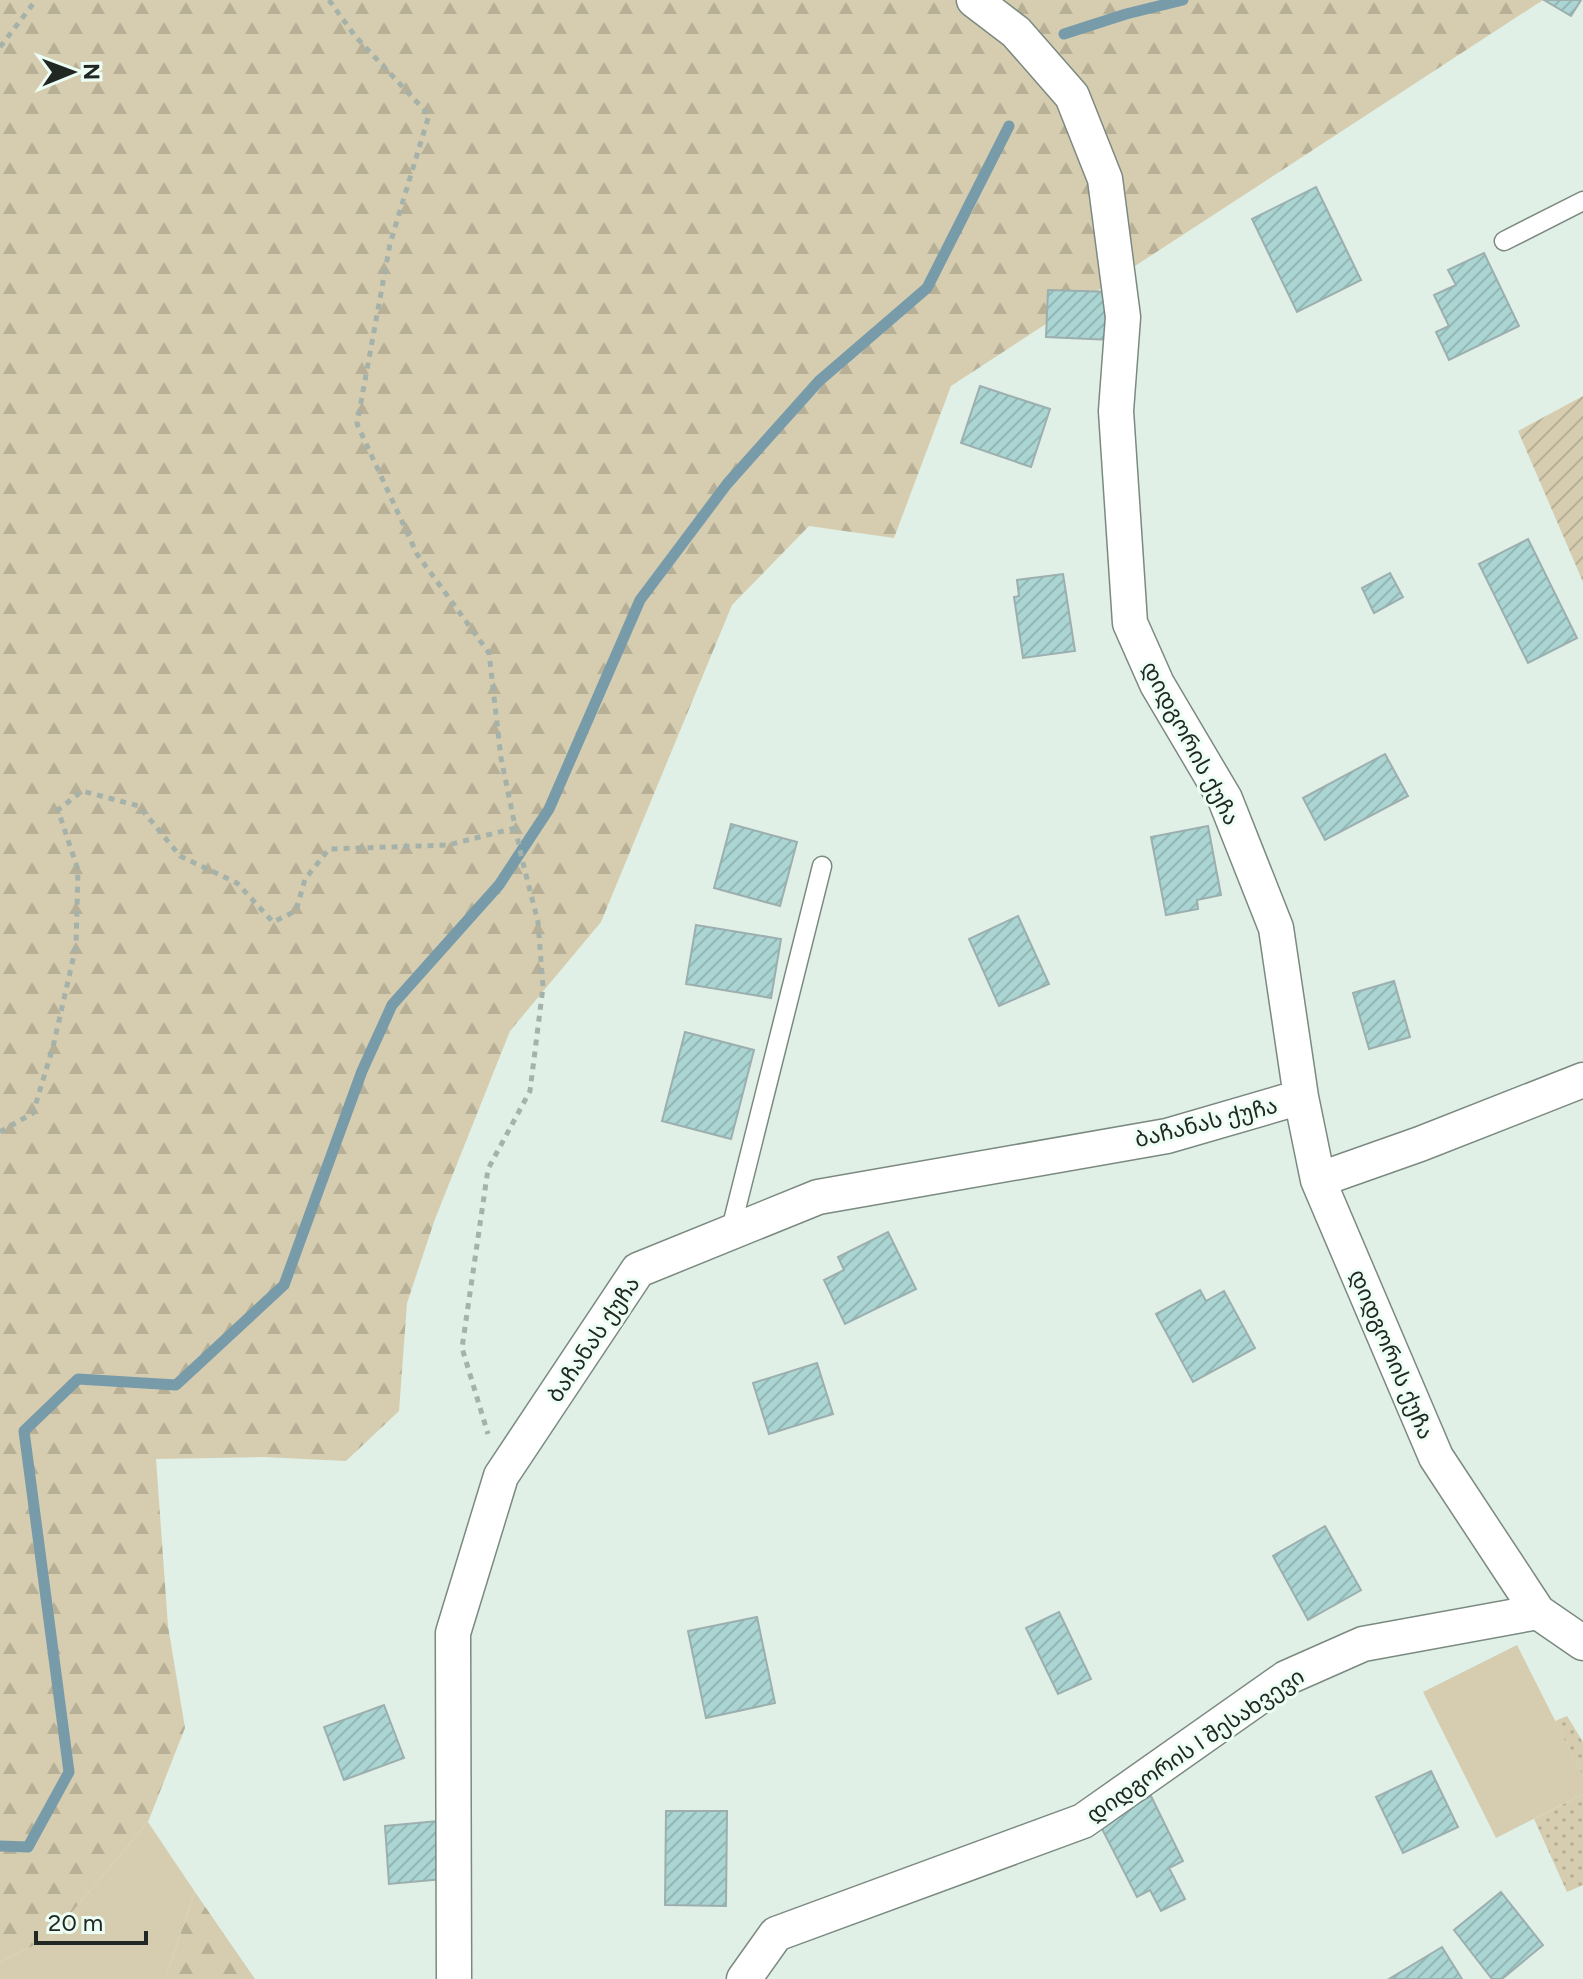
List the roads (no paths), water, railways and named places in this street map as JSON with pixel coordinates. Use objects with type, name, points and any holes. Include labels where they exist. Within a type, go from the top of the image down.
[{"type":"street","name":"დიდგორის ქუჩა","points":[[974,0],[1016,32],[1072,96],[1105,179],[1123,317],[1116,411],[1130,623],[1157,684],[1225,799],[1276,928],[1301,1097],[1318,1180],[1436,1457],[1538,1612],[1583,1643]]},
{"type":"street","points":[[1318,1180],[1583,1080]]},
{"type":"street","name":"ბაჩანას ქუჩა","points":[[454,1979],[453,1633],[501,1476],[638,1270],[818,1197],[1167,1136],[1301,1097]]},
{"type":"street","name":"დიდგორის I შესახვევი","points":[[744,1979],[776,1934],[1083,1821],[1286,1678],[1363,1644],[1538,1612]]},
{"type":"lane","points":[[1504,241],[1583,201]]},
{"type":"lane","points":[[730,1233],[822,866]]},
{"type":"waterway","points":[[1064,34],[1183,0]]},
{"type":"waterway","points":[[0,1846],[28,1847],[69,1772],[24,1431],[78,1379],[176,1385],[284,1285],[362,1071],[392,1005],[499,885],[549,809],[640,600],[727,484],[819,381],[927,288],[1009,126]]}]
